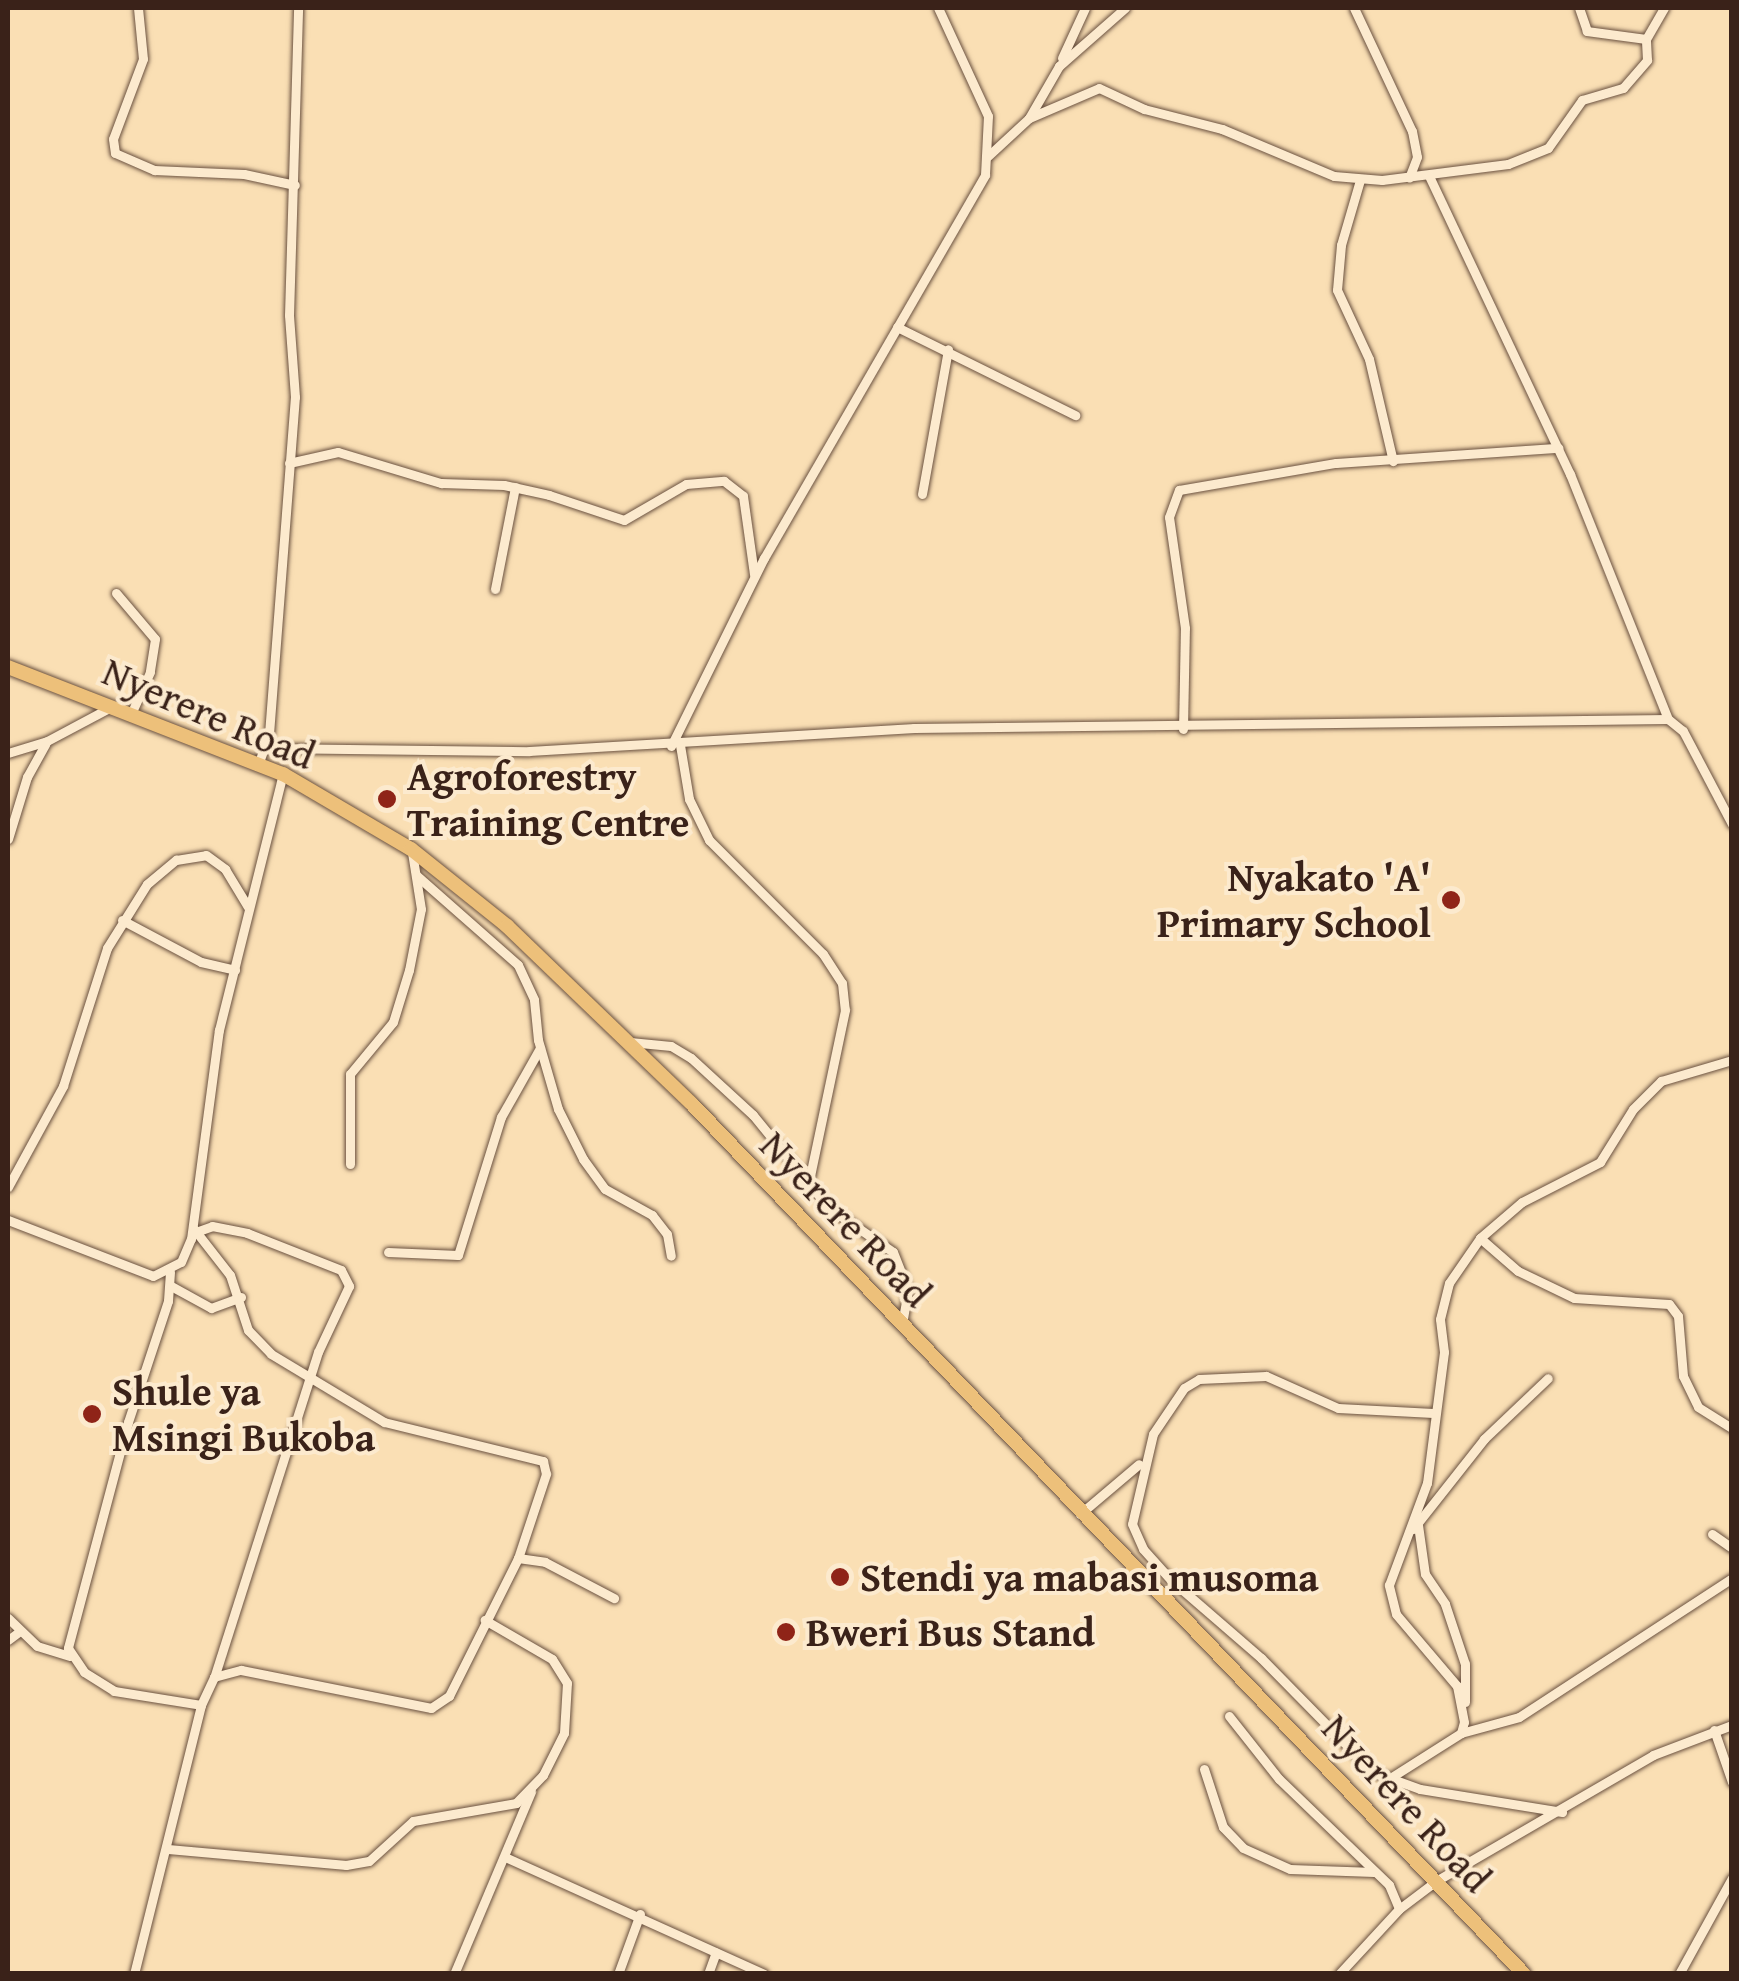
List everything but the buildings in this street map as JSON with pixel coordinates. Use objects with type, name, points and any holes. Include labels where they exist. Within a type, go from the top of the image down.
[{"type":"main road","name":"Nyerere Road","points":[[8,667],[131,714],[262,755],[283,774],[411,849],[508,926],[630,1042],[1524,1974]]},
{"type":"street","points":[[138,8],[143,59],[113,138],[115,153],[154,170],[244,174],[294,185]]},
{"type":"street","points":[[298,8],[290,316],[296,397],[262,755],[676,746],[914,728],[1183,729],[1668,719]]},
{"type":"street","points":[[808,1186],[845,1010],[842,983],[823,954],[710,840],[689,799],[676,746],[754,576],[974,198],[988,156],[981,92],[938,8]]},
{"type":"street","points":[[1029,118],[1059,66],[1084,8]]},
{"type":"street","points":[[1059,66],[1125,8]]},
{"type":"street","points":[[1354,8],[1412,130],[1418,156],[1409,178]]},
{"type":"street","points":[[1579,8],[1587,31],[1646,39]]},
{"type":"street","points":[[988,156],[1029,118],[1082,92],[1107,89],[1144,109],[1205,123],[1279,156],[1360,180],[1428,176],[1508,164],[1548,148],[1582,100],[1633,80],[1647,60],[1646,39],[1664,8]]},
{"type":"street","points":[[1428,176],[1558,448],[1668,719],[1683,731],[1732,824]]},
{"type":"street","points":[[1360,180],[1341,246],[1337,290],[1369,359],[1393,461]]},
{"type":"street","points":[[897,327],[1075,415]]},
{"type":"street","points":[[922,494],[948,349]]},
{"type":"street","points":[[1183,729],[1186,628],[1170,536],[1172,496],[1198,483],[1393,461],[1558,448]]},
{"type":"street","points":[[289,462],[338,452],[441,483],[515,487],[624,520],[686,484],[724,482],[743,496],[754,576]]},
{"type":"street","points":[[494,589],[515,487]]},
{"type":"street","points":[[116,593],[155,639],[150,672],[131,714]]},
{"type":"street","points":[[8,752],[48,741],[112,707]]},
{"type":"street","points":[[8,838],[26,776],[48,741]]},
{"type":"street","points":[[214,1677],[242,1670],[431,1708],[449,1696],[518,1558],[546,1474],[543,1461],[384,1422],[312,1374],[256,1344],[241,1297],[193,1233],[204,1109],[248,907],[283,774]]},
{"type":"street","points":[[350,1164],[350,1074],[398,1009],[420,909],[411,849]]},
{"type":"street","points":[[8,1187],[63,1086],[96,977],[122,920],[162,868],[190,855],[218,863],[248,907]]},
{"type":"street","points":[[416,875],[518,965],[534,1000],[540,1048],[558,1110],[583,1159],[612,1194],[652,1215],[666,1234],[672,1256]]},
{"type":"street","points":[[122,920],[201,962],[235,970]]},
{"type":"street","points":[[630,1042],[671,1046],[691,1058],[752,1115],[808,1186],[900,1261],[909,1300],[902,1324]]},
{"type":"street","points":[[388,1252],[458,1255],[501,1117],[540,1048]]},
{"type":"street","points":[[1461,1733],[1465,1664],[1445,1604],[1426,1574],[1415,1527],[1427,1483],[1444,1300],[1480,1238],[1522,1202],[1600,1162],[1632,1110],[1660,1081],[1732,1060]]},
{"type":"street","points":[[8,1220],[140,1272],[170,1272],[181,1262],[194,1218]]},
{"type":"street","points":[[134,1974],[201,1704],[214,1677],[312,1374],[349,1295],[342,1270],[227,1227],[193,1233]]},
{"type":"street","points":[[1480,1238],[1518,1271],[1574,1298],[1669,1304],[1678,1316],[1683,1376],[1698,1407],[1732,1428]]},
{"type":"street","points":[[69,1656],[128,1422],[171,1286],[170,1272]]},
{"type":"street","points":[[171,1286],[210,1308],[241,1297]]},
{"type":"street","points":[[1433,1412],[1338,1408],[1266,1376],[1199,1378],[1168,1408],[1142,1462],[1132,1524],[1143,1550],[1387,1780],[1562,1812]]},
{"type":"street","points":[[1464,1709],[1457,1686],[1390,1601],[1394,1566],[1415,1527],[1484,1439],[1548,1378]]},
{"type":"street","points":[[1080,1514],[1142,1462]]},
{"type":"street","points":[[1712,1534],[1732,1548]]},
{"type":"street","points":[[518,1558],[545,1562],[614,1598]]},
{"type":"street","points":[[1387,1780],[1461,1733],[1518,1718],[1732,1578]]},
{"type":"street","points":[[8,1618],[37,1646],[69,1656],[114,1691],[201,1704]]},
{"type":"street","points":[[454,1974],[531,1791],[570,1716],[564,1673],[552,1659],[485,1620]]},
{"type":"street","points":[[8,1640],[20,1631]]},
{"type":"street","points":[[1229,1716],[1278,1779],[1377,1872],[1399,1908]]},
{"type":"street","points":[[1339,1974],[1399,1908],[1436,1881],[1562,1812],[1653,1755],[1732,1724]]},
{"type":"street","points":[[1714,1730],[1732,1782]]},
{"type":"street","points":[[1204,1769],[1223,1827],[1243,1848],[1290,1869],[1324,1865],[1377,1872]]},
{"type":"street","points":[[168,1848],[346,1865],[369,1861],[412,1821],[498,1810],[531,1791]]},
{"type":"street","points":[[505,1857],[640,1914],[764,1974]]},
{"type":"street","points":[[1679,1974],[1732,1878]]},
{"type":"street","points":[[618,1974],[640,1914]]},
{"type":"street","points":[[708,1974],[716,1952]]},
{"type":"place","name":"Agroforestry Training Centre","points":[[387,799]]},
{"type":"place","name":"Nyakato 'A' Primary School","points":[[1451,900]]},
{"type":"place","name":"Shule ya Msingi Bukoba","points":[[92,1414]]},
{"type":"place","name":"Stendi ya mabasi musoma","points":[[840,1577]]},
{"type":"place","name":"Bweri Bus Stand","points":[[786,1632]]}]
